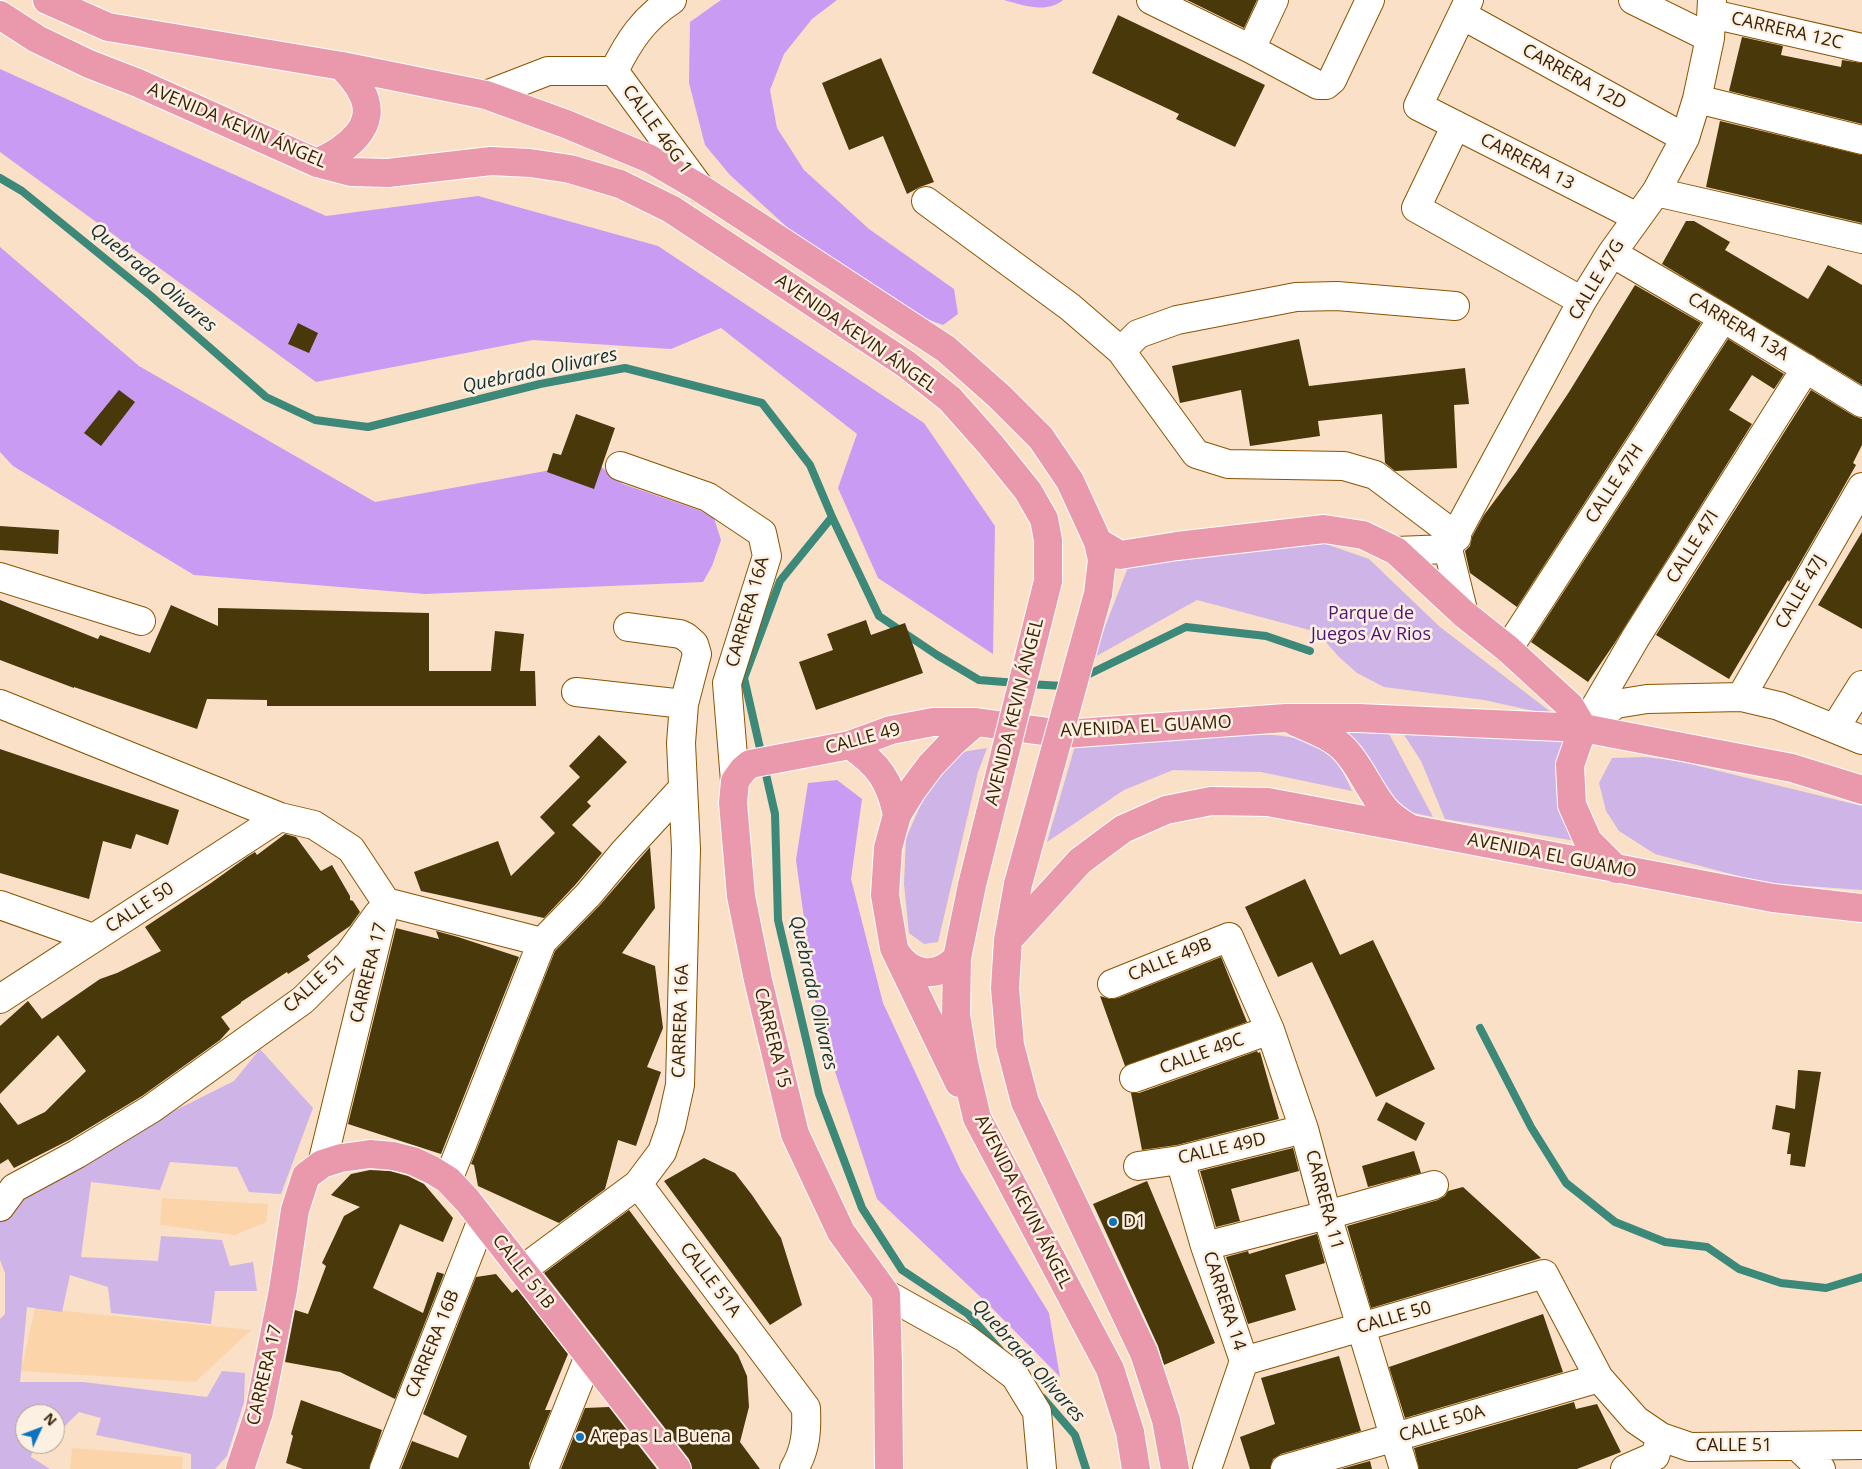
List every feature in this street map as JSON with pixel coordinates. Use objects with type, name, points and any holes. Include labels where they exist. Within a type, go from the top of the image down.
[{"type":"main road","name":"AVENIDA KEVIN ÁNGEL","points":[[47,0],[108,27],[342,66],[486,95],[566,124],[650,159],[700,188],[946,350],[1000,397],[1041,438],[1070,481],[1098,542],[1102,560],[1098,594],[1018,884],[1008,940],[1005,988],[1010,1045],[1025,1102],[1144,1353],[1166,1420],[1175,1469]]},
{"type":"main road","name":"AVENIDA KEVIN ÁNGEL","points":[[0,15],[36,39],[89,64],[317,163],[351,172],[388,173],[491,161],[538,164],[570,169],[620,184],[671,209],[906,364],[950,399],[1028,491],[1044,519],[1048,540],[1048,581],[972,885],[957,958],[956,1014],[964,1063],[977,1118],[1110,1368],[1130,1432],[1136,1469]]},
{"type":"main road","points":[[317,163],[343,150],[359,133],[367,113],[362,91],[342,66]]},
{"type":"main road","points":[[1098,542],[1120,555],[1324,528],[1363,535],[1396,551],[1464,614],[1508,649],[1570,706],[1583,728],[1570,765],[1572,804],[1588,841],[1616,869]]},
{"type":"main road","name":"AVENIDA EL GUAMO","points":[[1286,718],[1324,734],[1344,749],[1384,808],[1396,820],[1411,829],[1773,898],[1862,908]]},
{"type":"main road","name":"AVENIDA EL GUAMO","points":[[976,722],[1064,734],[1286,718],[1415,720],[1583,728],[1792,768],[1862,790]]},
{"type":"main road","name":"CALLE 49","points":[[743,772],[793,755],[850,745],[891,730],[933,722],[976,722]]},
{"type":"main road","points":[[976,722],[931,765],[897,815],[888,848],[884,895],[894,948],[938,1042],[977,1118]]},
{"type":"main road","points":[[850,745],[868,757],[883,774],[892,794],[897,815]]},
{"type":"main road","name":"CARRERA 15","points":[[743,772],[733,803],[741,896],[758,980],[795,1134],[841,1232],[886,1294]]},
{"type":"main road","points":[[1008,940],[1080,861],[1123,830],[1166,810],[1211,801],[1268,802],[1411,829]]},
{"type":"main road","points":[[894,948],[905,963],[922,971],[938,972],[950,966],[957,958]]},
{"type":"main road","name":"CALLE 51B","points":[[322,1164],[341,1158],[370,1154],[393,1156],[413,1161],[448,1180],[522,1270],[678,1469]]},
{"type":"main road","name":"CARRERA 17","points":[[240,1469],[259,1412],[283,1290],[295,1210],[306,1176],[322,1164]]},
{"type":"main road","points":[[886,1294],[889,1469]]},
{"type":"street","name":"CALLE 46G 1","points":[[614,71],[626,46],[644,22],[672,0]]},
{"type":"street","points":[[1251,49],[1274,0]]},
{"type":"street","points":[[1162,3],[1318,84],[1326,85],[1332,80],[1370,0]]},
{"type":"street","name":"CARRERA 12C","points":[[1633,0],[1862,48]]},
{"type":"street","name":"CARRERA 13","points":[[1466,8],[1418,106],[1637,217]]},
{"type":"street","name":"CARRERA 12D","points":[[1466,8],[1685,138]]},
{"type":"street","name":"CALLE 47G","points":[[1452,543],[1582,301],[1612,253],[1656,192],[1685,138],[1697,99],[1712,17]]},
{"type":"street","name":"CALLE 46G 1","points":[[486,95],[548,70],[614,71]]},
{"type":"street","name":"CALLE 46G 1","points":[[614,71],[700,188]]},
{"type":"street","points":[[1697,99],[1862,140]]},
{"type":"street","points":[[1456,126],[1416,208],[1582,301]]},
{"type":"street","points":[[1656,192],[1862,239]]},
{"type":"street","points":[[926,201],[1070,307],[1121,350],[1196,454],[1228,464],[1344,466],[1375,475],[1452,543],[1464,614]]},
{"type":"street","name":"CARRERA 13A","points":[[1612,253],[1806,368],[1862,404]]},
{"type":"street","points":[[1121,350],[1138,334],[1177,320],[1296,297],[1337,296],[1455,306]]},
{"type":"street","name":"CALLE 47H","points":[[1508,649],[1723,318]]},
{"type":"street","name":"CALLE 47I","points":[[1583,728],[1636,637],[1806,368]]},
{"type":"street","name":"CARRERA 16A","points":[[620,466],[708,497],[762,533],[767,556],[727,684],[743,772]]},
{"type":"street","name":"CALLE 47J","points":[[1741,697],[1862,487]]},
{"type":"street","points":[[1396,551],[1452,543]]},
{"type":"street","points":[[0,577],[141,621]]},
{"type":"street","name":"CARRERA 16A","points":[[522,1270],[638,1184],[662,1152],[671,1126],[680,1085],[686,849],[681,743],[684,704],[697,654],[694,644],[680,634],[628,627]]},
{"type":"street","points":[[1835,728],[1862,685]]},
{"type":"street","points":[[576,692],[684,704]]},
{"type":"street","points":[[1583,728],[1616,704],[1647,699],[1741,697],[1779,706],[1862,740]]},
{"type":"street","name":"CARRERA 17","points":[[0,704],[280,817],[314,825],[351,850],[386,902],[322,1164]]},
{"type":"street","points":[[448,1180],[542,942],[588,895],[624,852],[683,788]]},
{"type":"street","name":"CALLE 50","points":[[0,999],[280,817]]},
{"type":"street","points":[[386,902],[542,942]]},
{"type":"street","name":"CALLE 51","points":[[0,1207],[14,1188],[77,1154],[151,1108],[302,1000],[349,954],[386,902]]},
{"type":"street","points":[[0,905],[93,938]]},
{"type":"street","name":"CALLE 49B","points":[[1112,984],[1229,937]]},
{"type":"street","name":"CARRERA 11","points":[[1229,937],[1270,1030],[1304,1129],[1360,1328],[1404,1469]]},
{"type":"street","name":"CALLE 49C","points":[[1134,1078],[1270,1030]]},
{"type":"street","name":"CALLE 49D","points":[[1138,1166],[1180,1160],[1304,1129]]},
{"type":"street","name":"CARRERA 14","points":[[1180,1160],[1205,1246],[1244,1361],[1207,1469]]},
{"type":"street","name":"CALLE 51A","points":[[638,1184],[806,1408],[806,1443],[794,1469]]},
{"type":"street","points":[[1205,1246],[1434,1185]]},
{"type":"street","name":"CARRERA 16B","points":[[384,1469],[482,1220]]},
{"type":"street","name":"CALLE 50","points":[[1244,1361],[1544,1274]]},
{"type":"street","name":"CALLE 51","points":[[1544,1274],[1599,1378],[1636,1420],[1661,1454],[1690,1447],[1862,1445]]},
{"type":"street","name":"CARRERA 15","points":[[886,1294],[965,1338],[1015,1376],[1037,1412],[1042,1469]]},
{"type":"street","points":[[544,1469],[589,1356]]},
{"type":"street","name":"CALLE 50A","points":[[1285,1469],[1599,1378]]},
{"type":"street","points":[[1797,1446],[1822,1469]]},
{"type":"street","points":[[1625,1469],[1661,1454]]},
{"type":"shaded area","points":[[721,0],[837,0],[812,19],[784,54],[770,90],[777,128],[804,170],[869,229],[954,289],[958,314],[943,325],[916,315],[788,228],[730,175],[705,145],[689,83],[690,22]]},
{"type":"shaded area","points":[[1004,0],[1063,0],[1050,7],[1035,7]]},
{"type":"shaded area","points":[[0,69],[326,216],[478,196],[658,246],[924,423],[995,526],[993,654],[878,578],[838,488],[857,434],[721,328],[671,349],[533,340],[316,382],[0,152]]},
{"type":"shaded area","points":[[0,247],[139,366],[375,502],[595,462],[623,484],[713,515],[721,540],[712,566],[703,582],[425,594],[194,575],[13,466],[0,452]]},
{"type":"shaded area","points":[[837,780],[862,799],[851,879],[883,1003],[961,1171],[1049,1313],[1060,1377],[988,1304],[877,1199],[818,1020],[796,860],[808,783]]},
{"type":"shaded area","points":[[162,1198],[268,1204],[266,1222],[235,1235],[160,1225]]},
{"type":"shaded area","points":[[27,1307],[251,1330],[195,1382],[21,1371],[35,1308]]},
{"type":"shaded area","points":[[72,1448],[183,1457],[182,1469],[70,1469]]},
{"type":"green space","name":"Parque de Juegos Av Rios","points":[[1300,535],[1369,559],[1440,627],[1556,716],[1484,700],[1384,687],[1357,673],[1339,657],[1317,632],[1197,600],[1093,658],[1130,562]]},
{"type":"green space","points":[[1399,727],[1566,739],[1582,842],[1445,819],[1421,761]]},
{"type":"green space","points":[[1343,731],[1388,732],[1433,817],[1409,812],[1391,803]]},
{"type":"green space","points":[[1231,733],[1296,738],[1319,747],[1336,762],[1352,791],[1261,772],[1173,770],[1124,790],[1047,842],[1077,739]]},
{"type":"green space","points":[[987,748],[978,772],[938,942],[924,944],[909,933],[904,884],[906,838],[922,802],[944,771],[962,752]]},
{"type":"green space","points":[[1645,757],[1678,761],[1862,806],[1862,890],[1765,883],[1655,854],[1619,831],[1606,811],[1599,783],[1612,758]]},
{"type":"green space","points":[[260,1049],[313,1108],[281,1194],[249,1192],[237,1167],[170,1162],[160,1190],[91,1182],[81,1257],[158,1261],[161,1236],[222,1240],[230,1266],[253,1262],[257,1291],[215,1291],[211,1324],[111,1313],[108,1287],[70,1275],[62,1312],[27,1307],[20,1382],[83,1382],[207,1397],[222,1371],[245,1373],[244,1402],[227,1456],[215,1469],[191,1469],[191,1454],[96,1435],[101,1418],[79,1412],[65,1426],[65,1404],[15,1404],[15,1454],[32,1454],[31,1457],[50,1469],[0,1469],[0,1319],[5,1314],[5,1273],[0,1260],[0,1219],[11,1198],[128,1134],[234,1081]]},
{"type":"building","points":[[1187,0],[1257,0],[1244,28]]},
{"type":"building","points":[[1118,15],[1265,85],[1235,147],[1176,119],[1179,114],[1092,73]]},
{"type":"building","points":[[1742,37],[1783,46],[1781,55],[1841,67],[1842,60],[1862,63],[1862,124],[1729,91]]},
{"type":"building","points":[[881,58],[934,182],[907,194],[883,136],[849,150],[822,83]]},
{"type":"building","points":[[1720,121],[1862,155],[1862,223],[1706,187]]},
{"type":"building","points":[[1686,221],[1694,221],[1730,242],[1725,250],[1808,299],[1828,265],[1862,285],[1862,385],[1662,264]]},
{"type":"building","points":[[1635,285],[1701,323],[1517,607],[1470,573],[1465,551],[1470,546],[1472,537],[1484,515],[1516,472],[1569,392]]},
{"type":"building","points":[[298,323],[318,333],[309,353],[288,344]]},
{"type":"building","points":[[1299,339],[1309,386],[1465,368],[1469,404],[1454,405],[1457,468],[1395,471],[1385,463],[1382,414],[1318,421],[1320,436],[1250,446],[1241,390],[1180,403],[1172,366]]},
{"type":"building","points":[[1728,339],[1784,374],[1774,389],[1752,375],[1729,410],[1752,424],[1614,644],[1588,682],[1531,642]]},
{"type":"building","points":[[119,390],[135,402],[101,446],[84,433]]},
{"type":"building","points":[[1811,390],[1862,419],[1862,445],[1853,463],[1856,465],[1830,511],[1729,679],[1656,635]]},
{"type":"building","points":[[576,414],[615,428],[594,489],[547,472],[553,453],[561,455]]},
{"type":"building","points":[[0,526],[59,530],[58,554],[0,550]]},
{"type":"building","points":[[1862,532],[1862,629],[1818,605]]},
{"type":"building","points":[[0,600],[98,639],[100,635],[150,653],[171,605],[218,626],[218,608],[429,613],[429,671],[491,671],[495,631],[524,634],[520,671],[535,671],[536,706],[267,706],[267,700],[207,699],[197,729],[74,688],[0,660]]},
{"type":"building","points":[[866,620],[871,635],[905,623],[923,673],[816,710],[799,662],[833,650],[827,634]]},
{"type":"building","points":[[599,735],[627,762],[587,802],[591,806],[572,825],[602,853],[544,918],[421,891],[414,872],[498,841],[511,876],[555,833],[540,817],[580,777],[569,766]]},
{"type":"building","points":[[0,749],[179,810],[168,845],[136,834],[131,849],[103,841],[89,899],[0,873]]},
{"type":"building","points":[[285,834],[296,837],[321,871],[332,865],[350,896],[350,900],[353,901],[360,912],[350,926],[307,956],[310,960],[288,974],[287,972],[221,1017],[230,1029],[220,1040],[142,1096],[69,1140],[14,1168],[8,1159],[0,1164],[0,1102],[18,1125],[45,1112],[86,1071],[58,1035],[0,1094],[0,1026],[28,1001],[42,1019],[100,979],[117,973],[161,951],[145,927],[247,857],[255,852],[257,855]]},
{"type":"building","points":[[650,847],[655,908],[622,953],[655,966],[663,1028],[647,1067],[661,1072],[636,1146],[618,1140],[605,1189],[559,1223],[478,1186],[474,1165],[471,1164],[555,951],[600,905]]},
{"type":"building","points":[[1305,879],[1340,955],[1373,940],[1435,1069],[1376,1097],[1312,962],[1278,977],[1245,907]]},
{"type":"building","points":[[396,928],[439,939],[436,931],[519,957],[441,1154],[348,1124]]},
{"type":"building","points":[[1221,957],[1247,1022],[1125,1066],[1100,996],[1110,999],[1118,998]]},
{"type":"building","points":[[1257,1051],[1258,1053],[1260,1052],[1279,1119],[1177,1145],[1142,1150],[1131,1093],[1139,1093]]},
{"type":"building","points":[[1798,1070],[1821,1072],[1805,1167],[1790,1165],[1791,1154],[1787,1154],[1790,1133],[1772,1129],[1776,1105],[1795,1109]]},
{"type":"building","points":[[1386,1102],[1425,1123],[1416,1141],[1377,1120]]},
{"type":"building","points":[[1293,1148],[1299,1171],[1231,1189],[1240,1221],[1216,1227],[1200,1171]]},
{"type":"building","points":[[1414,1151],[1421,1173],[1368,1187],[1362,1166]]},
{"type":"building","points":[[704,1158],[735,1173],[781,1238],[802,1305],[770,1325],[664,1181]]},
{"type":"building","points":[[370,1170],[390,1171],[408,1176],[424,1184],[453,1218],[443,1242],[400,1224],[373,1288],[423,1313],[437,1272],[444,1274],[395,1399],[340,1372],[285,1362],[295,1310],[308,1314],[326,1266],[322,1263],[344,1216],[360,1207],[331,1195],[351,1174]]},
{"type":"building","points":[[1147,1181],[1215,1343],[1164,1365],[1158,1346],[1093,1204]]},
{"type":"building","points":[[1463,1187],[1541,1258],[1371,1308],[1347,1226],[1438,1200],[1445,1196],[1448,1191]]},
{"type":"building","points":[[629,1210],[738,1355],[747,1376],[749,1407],[740,1442],[760,1469],[692,1469],[689,1459],[544,1273]]},
{"type":"building","points":[[1317,1234],[1325,1263],[1285,1275],[1296,1310],[1248,1324],[1226,1257],[1248,1251],[1249,1254]]},
{"type":"building","points":[[496,1274],[512,1293],[517,1289],[568,1354],[545,1410],[551,1410],[529,1463],[529,1469],[401,1469],[412,1441],[458,1458],[467,1436],[423,1414],[476,1277]]},
{"type":"building","points":[[1543,1314],[1563,1372],[1405,1418],[1389,1367]]},
{"type":"building","points":[[1339,1356],[1361,1431],[1281,1454],[1273,1459],[1270,1469],[1250,1469],[1240,1437],[1275,1424],[1261,1378]]},
{"type":"building","points":[[301,1400],[382,1430],[369,1469],[303,1469],[286,1463],[293,1436],[291,1434]]},
{"type":"building","points":[[1574,1402],[1576,1409],[1597,1404],[1621,1452],[1577,1469],[1419,1469],[1414,1448]]},
{"type":"building","points":[[609,1407],[657,1469],[561,1469],[585,1408]]},
{"type":"building","points":[[1370,1461],[1372,1469],[1341,1469]]},
{"type":"waterway","name":"Quebrada Olivares","points":[[0,178],[22,191],[151,296],[266,397],[315,420],[368,427],[540,384],[625,368],[762,403],[810,465],[832,517],[879,616],[937,655],[979,680],[1017,683]]},
{"type":"waterway","name":"Quebrada Olivares","points":[[832,517],[780,581],[744,678],[775,814],[778,920],[819,1094],[862,1208],[902,1270],[968,1314],[1000,1350]]},
{"type":"waterway","points":[[1081,678],[1186,627],[1266,636],[1310,651]]},
{"type":"waterway","points":[[1028,684],[1066,685]]},
{"type":"waterway","points":[[1480,1028],[1531,1127],[1566,1183],[1615,1222],[1665,1242],[1707,1247],[1739,1269],[1781,1283],[1826,1288],[1862,1277]]},
{"type":"waterway","name":"Quebrada Olivares","points":[[1043,1398],[1075,1435],[1086,1469]]},
{"type":"place","name":"D1","points":[[1113,1222]]},
{"type":"place","name":"Arepas La Buena","points":[[580,1437]]}]
